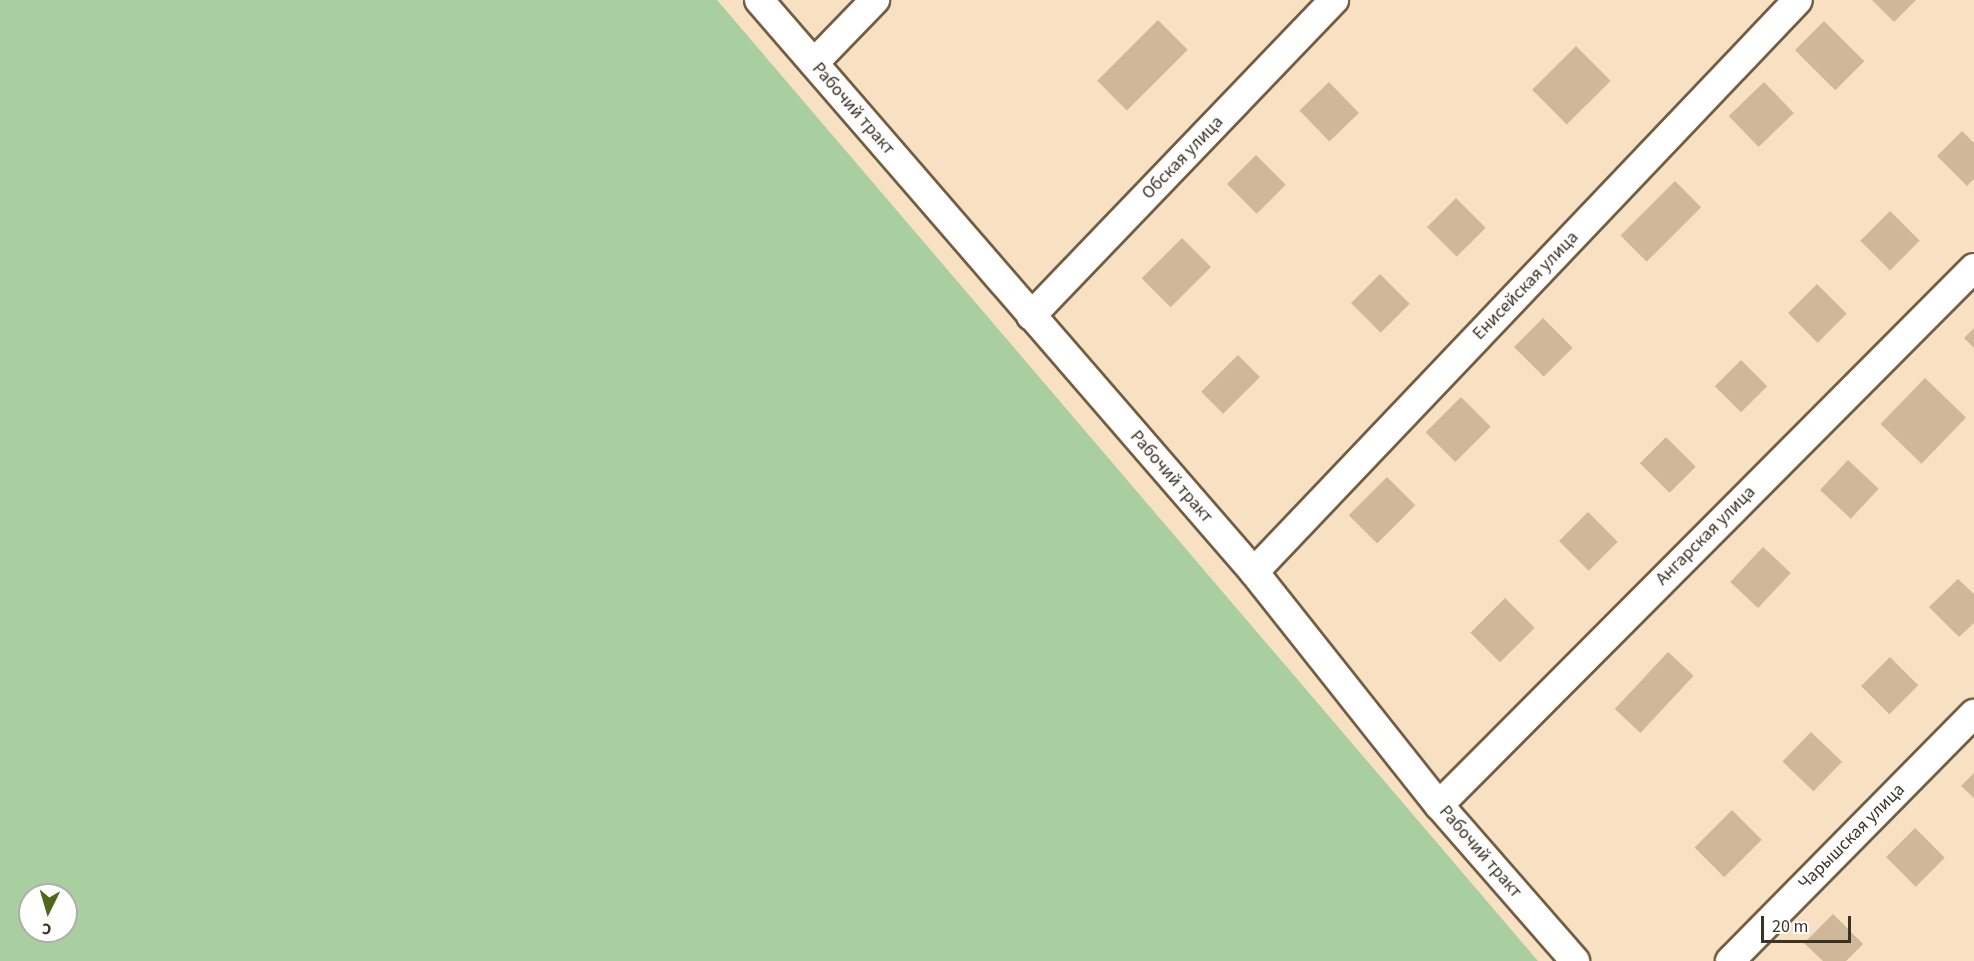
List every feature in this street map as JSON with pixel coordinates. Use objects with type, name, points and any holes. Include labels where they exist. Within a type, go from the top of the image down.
[{"type":"street","name":"Рабочий тракт","points":[[759,0],[1254,572],[1439,805],[1575,961]]},
{"type":"street","points":[[814,63],[875,0]]},
{"type":"street","name":"Обская улица","points":[[1031,316],[1335,0]]},
{"type":"street","name":"Енисейская улица","points":[[1254,572],[1798,0]]},
{"type":"street","name":"Ангарская улица","points":[[1439,805],[1974,268]]},
{"type":"street","name":"Чарышская улица","points":[[1730,961],[1974,714]]},
{"type":"green space","points":[[0,0],[717,0],[1538,961],[0,961]]},
{"type":"building","points":[[1872,0],[1916,0],[1894,22]]},
{"type":"building","points":[[1158,20],[1188,50],[1127,111],[1097,81]]},
{"type":"building","points":[[1824,21],[1864,61],[1835,90],[1795,50]]},
{"type":"building","points":[[1576,46],[1611,81],[1567,124],[1532,90]]},
{"type":"building","points":[[1329,82],[1359,113],[1329,141],[1300,110]]},
{"type":"building","points":[[1764,82],[1794,113],[1759,147],[1729,116]]},
{"type":"building","points":[[1962,131],[1974,143],[1974,179],[1967,186],[1937,156]]},
{"type":"building","points":[[1256,155],[1286,185],[1257,214],[1227,184]]},
{"type":"building","points":[[1675,181],[1701,207],[1647,262],[1621,235]]},
{"type":"building","points":[[1456,198],[1486,228],[1457,257],[1427,227]]},
{"type":"building","points":[[1890,211],[1920,241],[1890,270],[1860,241]]},
{"type":"building","points":[[1182,238],[1211,267],[1171,307],[1142,278]]},
{"type":"building","points":[[1380,274],[1410,304],[1381,333],[1351,303]]},
{"type":"building","points":[[1817,284],[1847,314],[1818,343],[1788,313]]},
{"type":"building","points":[[1543,318],[1573,348],[1544,377],[1514,347]]},
{"type":"building","points":[[1974,328],[1974,348],[1964,338]]},
{"type":"building","points":[[1238,355],[1260,377],[1223,414],[1201,392]]},
{"type":"building","points":[[1741,360],[1767,386],[1741,412],[1715,386]]},
{"type":"building","points":[[1925,378],[1966,418],[1922,464],[1881,424]]},
{"type":"building","points":[[1461,397],[1491,427],[1455,462],[1426,432]]},
{"type":"building","points":[[1666,437],[1696,467],[1670,493],[1640,463]]},
{"type":"building","points":[[1848,460],[1879,489],[1851,519],[1820,490]]},
{"type":"building","points":[[1387,477],[1415,505],[1377,543],[1349,515]]},
{"type":"building","points":[[1588,512],[1618,542],[1589,571],[1559,541]]},
{"type":"building","points":[[1763,547],[1791,573],[1758,608],[1730,582]]},
{"type":"building","points":[[1958,579],[1974,594],[1974,623],[1959,637],[1929,607]]},
{"type":"building","points":[[1505,598],[1535,628],[1500,662],[1470,633]]},
{"type":"building","points":[[1668,652],[1694,676],[1640,733],[1615,709]]},
{"type":"building","points":[[1890,657],[1918,685],[1889,714],[1861,686]]},
{"type":"building","points":[[1811,732],[1842,762],[1813,791],[1783,761]]},
{"type":"building","points":[[1974,773],[1974,798],[1961,786]]},
{"type":"building","points":[[1732,810],[1762,840],[1724,877],[1695,847]]},
{"type":"building","points":[[1915,828],[1945,858],[1916,887],[1886,857]]},
{"type":"building","points":[[1833,914],[1863,944],[1846,961],[1823,961],[1804,943]]}]
